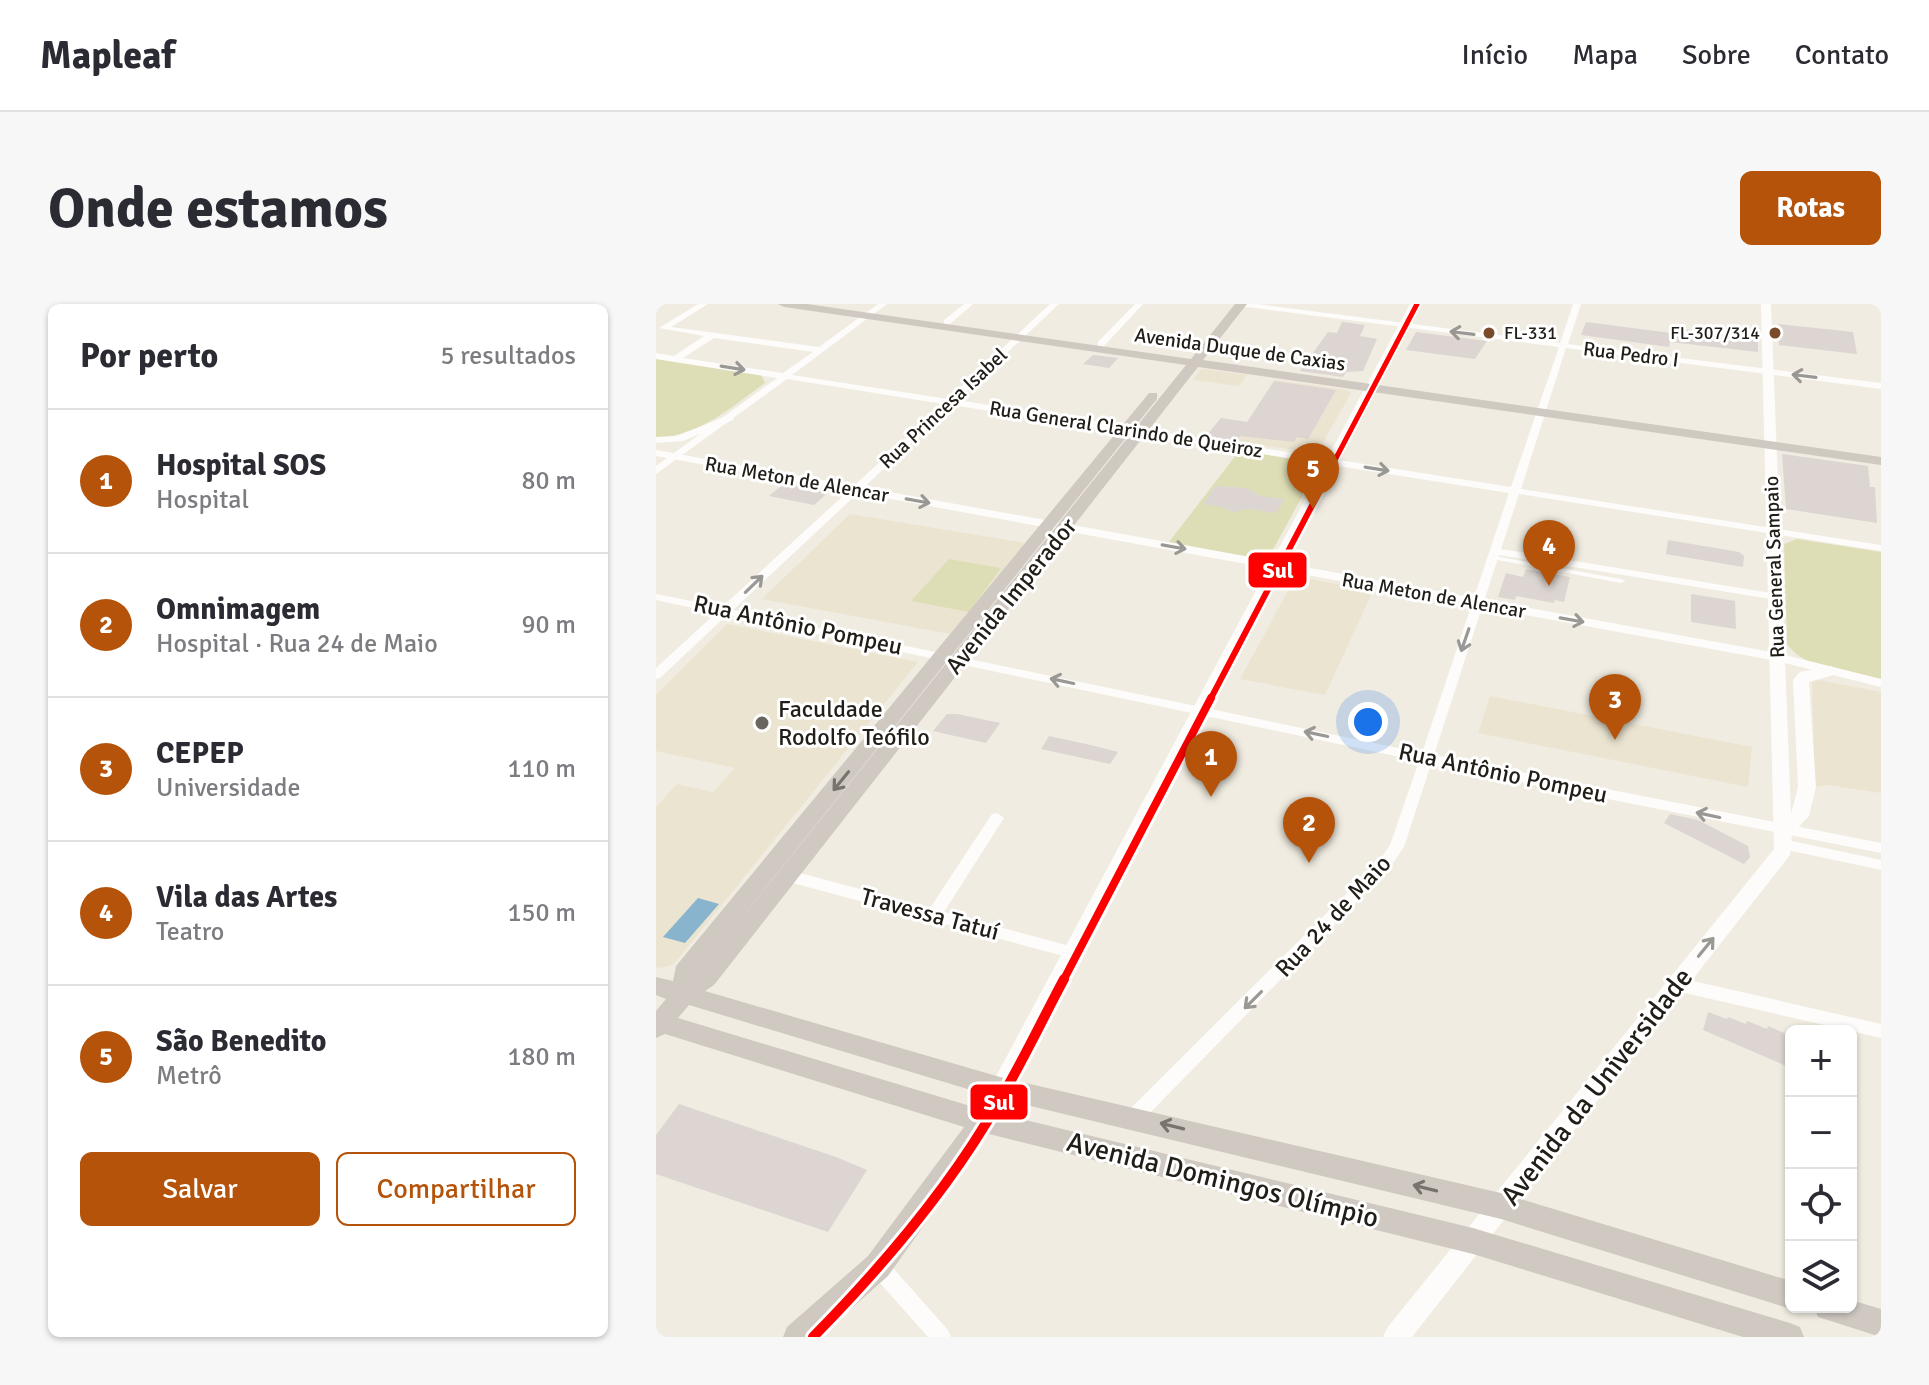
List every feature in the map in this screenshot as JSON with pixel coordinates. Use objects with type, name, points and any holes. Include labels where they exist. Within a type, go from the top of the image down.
[{"type":"main road","name":"Avenida Duque de Caxias","points":[[784,304],[874,311],[1021,335],[1770,442],[1881,461]]},
{"type":"main road","name":"Avenida Duque de Caxias","points":[[817,304],[1190,359]]},
{"type":"main road","name":"Avenida Imperador","points":[[684,994],[684,973],[1067,528],[1141,432],[1227,304]]},
{"type":"main road","name":"Avenida Imperador","points":[[657,1024],[684,994],[706,978],[789,876],[1048,524],[1125,429],[1240,304]]},
{"type":"main road","name":"Rua General Sampaio","points":[[1766,304],[1784,837]]},
{"type":"main road","name":"Avenida Duque de Caxias","points":[[1770,442],[1881,454]]},
{"type":"main road","name":"Avenida da Universidade","points":[[1396,1337],[1783,850],[1784,837],[1800,816],[1807,787],[1801,680],[1831,671]]},
{"type":"main road","name":"Avenida Domingos Olímpio","points":[[656,986],[1000,1088],[1134,1117],[1501,1206],[1785,1293]]},
{"type":"main road","name":"Avenida Domingos Olímpio","points":[[657,1024],[983,1121],[1473,1241],[1790,1337]]},
{"type":"main road","points":[[797,1337],[878,1266],[983,1121],[1000,1088]]},
{"type":"main road","points":[[1848,1313],[1881,1323]]},
{"type":"street","points":[[660,331],[704,304]]},
{"type":"street","points":[[947,322],[969,304]]},
{"type":"street","name":"Rua Princesa Isabel","points":[[656,675],[1055,304]]},
{"type":"street","points":[[1101,344],[1139,304]]},
{"type":"street","name":"Rua Pedro I","points":[[1240,304],[1881,386]]},
{"type":"street","points":[[1000,1088],[1414,304]]},
{"type":"street","name":"Rua 24 de Maio","points":[[1134,1117],[1384,865],[1397,847],[1577,304]]},
{"type":"street","points":[[656,471],[874,311]]},
{"type":"street","points":[[660,331],[819,350]]},
{"type":"street","points":[[675,359],[712,335]]},
{"type":"street","name":"Rua General Clarindo de Queiroz","points":[[656,356],[1881,548]]},
{"type":"street","points":[[656,440],[679,439],[729,418]]},
{"type":"street","name":"Rua Meton de Alencar","points":[[656,453],[1777,657],[1881,683]]},
{"type":"street","points":[[1493,554],[1621,581]]},
{"type":"street","points":[[1493,554],[1777,597]]},
{"type":"street","name":"Rua Antônio Pompeu","points":[[656,597],[1426,758],[1784,837],[1881,865]]},
{"type":"street","points":[[933,916],[997,818]]},
{"type":"street","name":"Rua Antônio Pompeu","points":[[1784,837],[1881,848]]},
{"type":"street","name":"Travessa Tatuí","points":[[789,876],[1071,952]]},
{"type":"street","points":[[1676,984],[1881,1031]]},
{"type":"street","points":[[878,1266],[941,1337]]},
{"type":"shaded area","points":[[1201,369],[1247,375],[1239,386],[1193,380]]},
{"type":"shaded area","points":[[1275,380],[1351,393],[1317,453],[1236,442]]},
{"type":"shaded area","points":[[850,514],[1025,543],[950,634],[762,599]]},
{"type":"shaded area","points":[[1296,576],[1373,591],[1325,695],[1240,679]]},
{"type":"shaded area","name":"Faculdade Rodolfo Teófilo","points":[[727,624],[918,662],[674,964],[656,967],[656,807],[677,784],[713,792],[735,768],[656,751],[656,695]]},
{"type":"shaded area","points":[[1818,680],[1881,692],[1881,793],[1827,785],[1815,787],[1812,682]]},
{"type":"shaded area","points":[[1490,696],[1752,747],[1748,787],[1478,733]]},
{"type":"green space","points":[[656,359],[761,375],[765,383],[702,426],[656,439]]},
{"type":"green space","points":[[1240,450],[1320,464],[1270,555],[1258,559],[1169,542]]},
{"type":"green space","points":[[1797,539],[1881,552],[1881,679],[1817,665],[1795,653],[1787,644],[1784,544]]},
{"type":"green space","points":[[949,559],[1001,568],[969,612],[911,601]]},
{"type":"water","points":[[698,898],[719,904],[685,943],[663,937]]},
{"type":"building","points":[[1342,322],[1365,325],[1360,336],[1377,339],[1363,371],[1346,372],[1343,377],[1300,371],[1328,332],[1337,333]]},
{"type":"building","points":[[1586,322],[1671,333],[1671,328],[1758,337],[1758,352],[1670,342],[1669,347],[1581,335]]},
{"type":"building","points":[[1778,324],[1853,332],[1857,354],[1779,345]]},
{"type":"building","points":[[1416,332],[1487,341],[1475,359],[1406,350]]},
{"type":"building","points":[[1093,355],[1118,358],[1109,368],[1083,364]]},
{"type":"building","points":[[1274,381],[1336,390],[1308,439],[1297,437],[1294,442],[1240,436],[1237,441],[1206,436],[1221,418],[1247,422]]},
{"type":"building","points":[[1782,454],[1868,466],[1870,487],[1875,487],[1877,523],[1786,509]]},
{"type":"building","points":[[785,483],[830,491],[814,505],[769,496]]},
{"type":"building","points":[[1215,486],[1247,488],[1260,496],[1284,499],[1276,513],[1249,509],[1232,512],[1203,504]]},
{"type":"building","points":[[1668,540],[1739,552],[1744,556],[1743,567],[1666,554]]},
{"type":"building","points":[[1526,569],[1570,577],[1564,602],[1498,597],[1506,573],[1523,577]]},
{"type":"building","points":[[1691,594],[1735,601],[1736,629],[1691,622]]},
{"type":"building","points":[[947,714],[1000,723],[986,743],[933,731]]},
{"type":"building","points":[[1049,736],[1118,752],[1110,764],[1041,749]]},
{"type":"building","points":[[1670,814],[1698,820],[1748,846],[1750,857],[1744,864],[1664,823]]},
{"type":"building","points":[[1708,1012],[1767,1029],[1768,1026],[1785,1033],[1785,1065],[1703,1030]]},
{"type":"building","points":[[679,1104],[867,1170],[828,1232],[656,1174],[656,1135]]},
{"type":"transit line","name":"Sul","points":[[813,1337],[866,1282],[913,1226],[998,1104],[1417,304]]},
{"type":"place","name":"FL-331","points":[[1489,333]]},
{"type":"place","name":"FL-307/314","points":[[1775,333]]},
{"type":"place","name":"São Benedito","points":[[1313,509]]},
{"type":"place","name":"Vila das Artes","points":[[1549,586]]},
{"type":"place","name":"Faculdade Rodolfo Teófilo","points":[[762,723]]},
{"type":"place","name":"CEPEP","points":[[1615,740]]},
{"type":"place","name":"Hospital SOS","points":[[1211,797]]},
{"type":"place","name":"Omnimagem","points":[[1309,863]]}]
